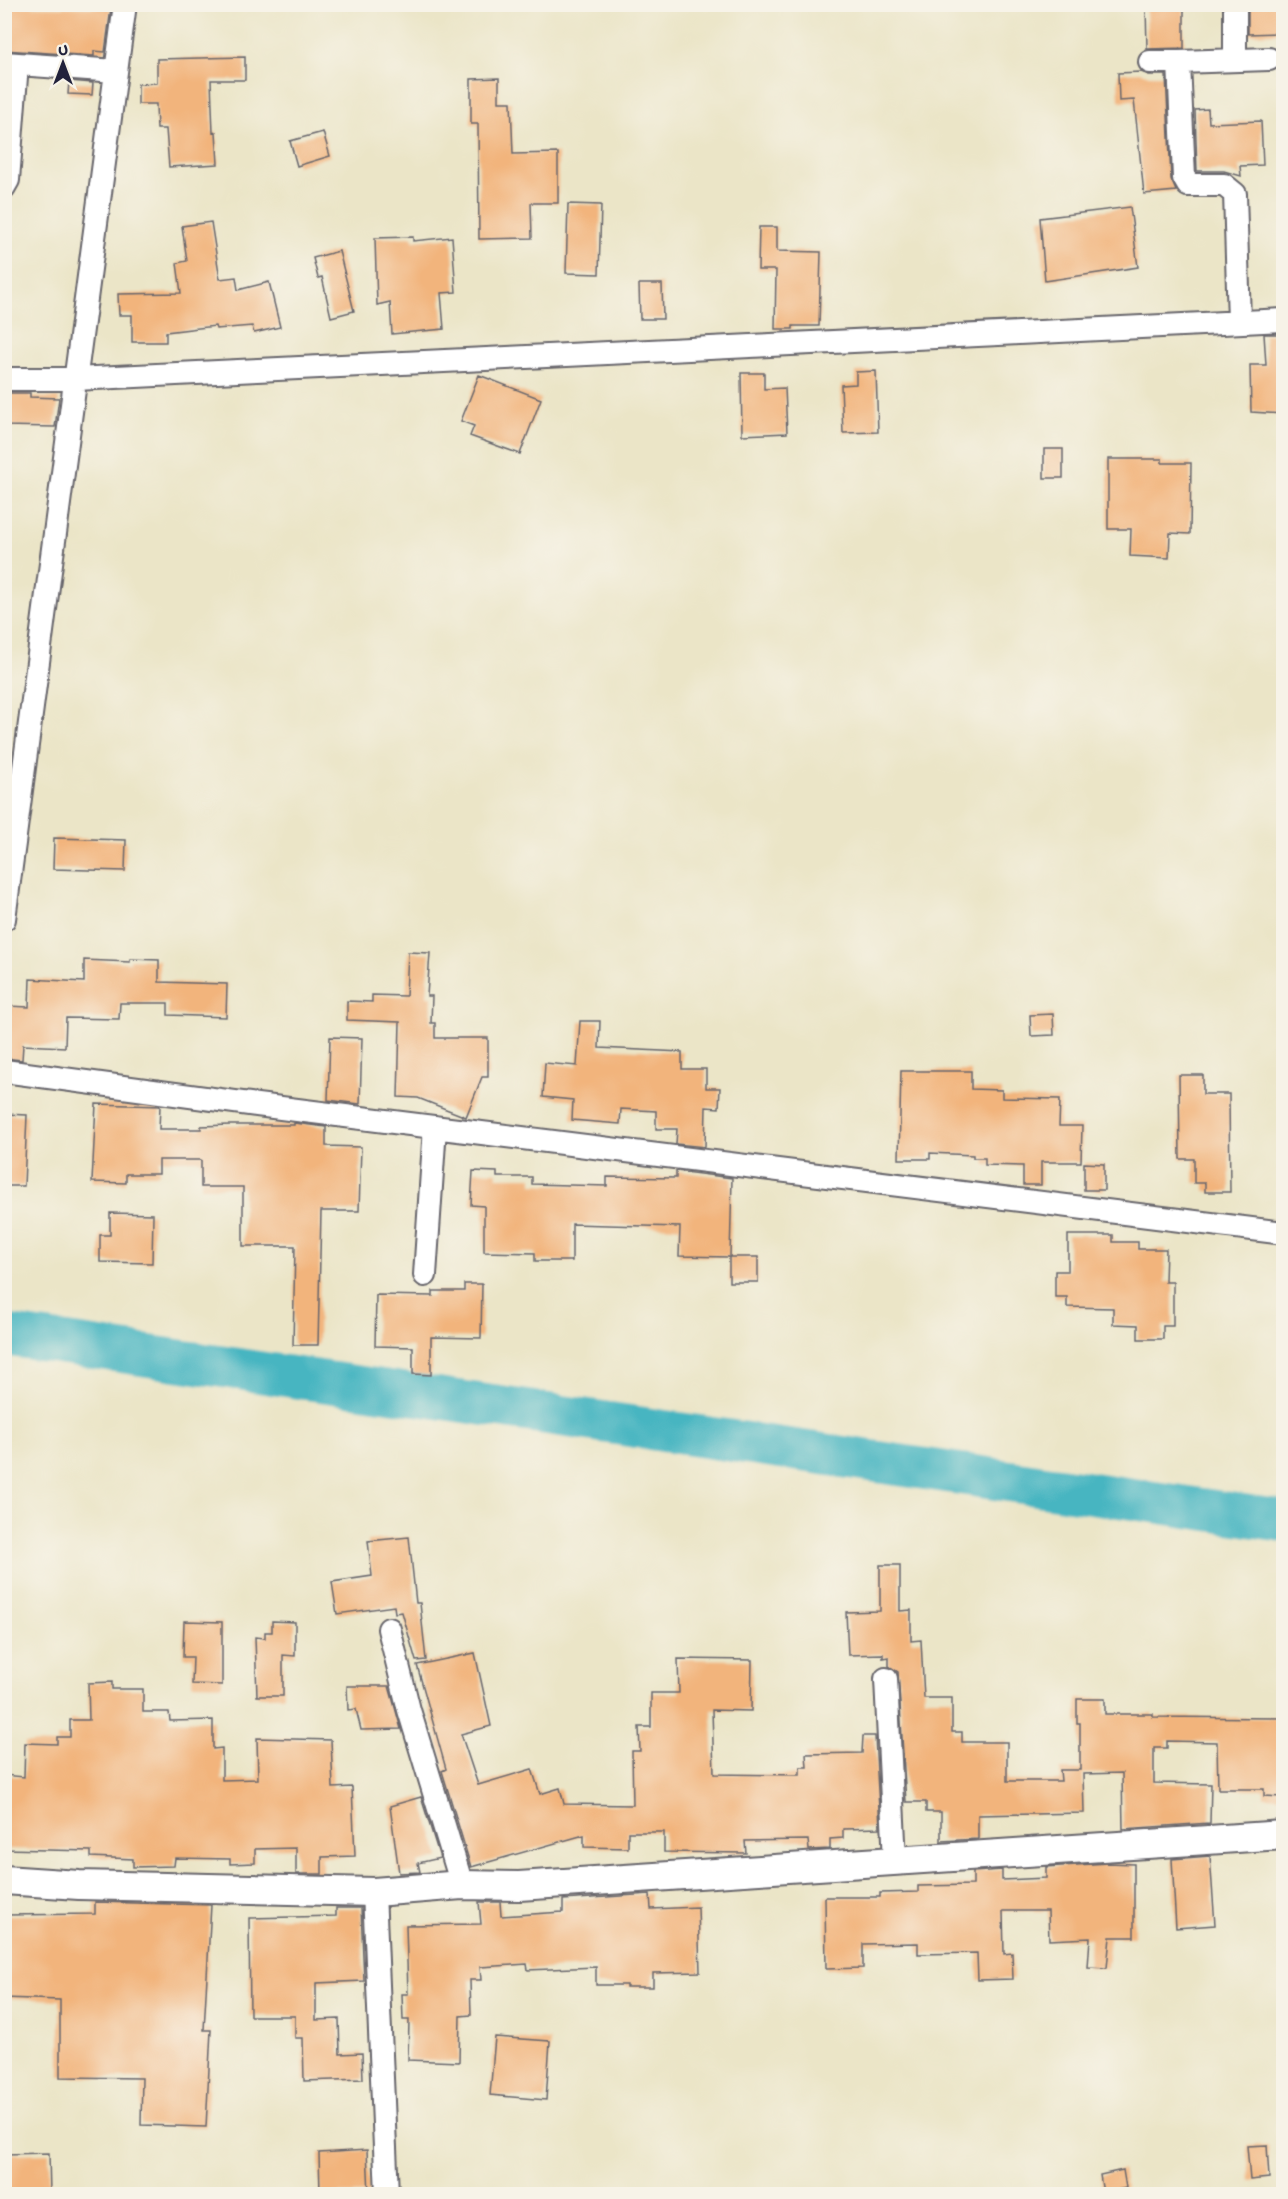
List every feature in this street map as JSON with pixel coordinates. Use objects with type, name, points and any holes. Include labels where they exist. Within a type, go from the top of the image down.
[{"type":"street","points":[[4,919],[125,4]]},
{"type":"street","points":[[1235,4],[1235,60]]},
{"type":"street","points":[[1150,63],[1269,59]]},
{"type":"street","points":[[1179,62],[1184,178],[1188,185],[1224,186],[1235,194],[1239,321]]},
{"type":"street","points":[[4,187],[8,180],[11,64],[116,71]]},
{"type":"street","points":[[4,379],[75,379],[1284,320]]},
{"type":"street","points":[[4,1071],[1284,1233]]},
{"type":"street","points":[[424,1275],[435,1127]]},
{"type":"street","points":[[389,1629],[409,1710],[462,1886]]},
{"type":"street","points":[[886,1679],[895,1861]]},
{"type":"street","points":[[4,1880],[79,1885],[374,1892],[462,1886],[519,1886],[1284,1835]]},
{"type":"street","points":[[374,1892],[387,2194]]},
{"type":"building","points":[[1248,4],[1279,4],[1280,33],[1248,34]]},
{"type":"building","points":[[1184,5],[1184,48],[1147,49],[1146,6]]},
{"type":"building","points":[[4,6],[111,8],[105,52],[94,51],[94,56],[4,50]]},
{"type":"building","points":[[245,57],[245,80],[211,80],[213,133],[216,132],[218,164],[169,167],[166,129],[157,129],[156,104],[138,104],[138,84],[157,83],[157,59]]},
{"type":"building","points":[[1141,72],[1149,75],[1166,75],[1171,179],[1176,191],[1144,194],[1134,100],[1119,101],[1118,73]]},
{"type":"building","points":[[499,78],[499,102],[511,102],[513,154],[558,153],[558,203],[531,203],[532,238],[479,239],[478,124],[471,124],[471,79]]},
{"type":"building","points":[[69,81],[93,83],[92,95],[68,94]]},
{"type":"building","points":[[1208,109],[1209,123],[1261,121],[1263,165],[1240,166],[1241,176],[1224,171],[1197,171],[1195,110]]},
{"type":"building","points":[[323,132],[330,156],[297,166],[290,141]]},
{"type":"building","points":[[568,204],[601,205],[599,274],[566,273]]},
{"type":"building","points":[[1130,207],[1138,267],[1045,281],[1040,218]]},
{"type":"building","points":[[211,222],[220,279],[236,277],[238,290],[269,282],[280,327],[254,333],[252,326],[216,329],[215,326],[166,332],[166,342],[132,342],[132,315],[119,315],[118,294],[181,293],[177,263],[187,261],[182,226]]},
{"type":"building","points":[[759,227],[777,227],[777,251],[821,252],[819,326],[775,329],[776,270],[758,270]]},
{"type":"building","points":[[413,237],[413,241],[452,237],[456,292],[441,293],[444,329],[392,334],[390,302],[377,305],[375,238]]},
{"type":"building","points":[[339,251],[354,311],[331,317],[322,277],[318,278],[313,258]]},
{"type":"building","points":[[639,284],[662,284],[663,319],[640,319]]},
{"type":"building","points":[[1264,334],[1283,334],[1284,414],[1251,412],[1250,365],[1266,365]]},
{"type":"building","points":[[876,371],[878,432],[843,433],[841,385],[856,384],[856,372]]},
{"type":"building","points":[[741,373],[764,373],[764,389],[785,388],[787,433],[742,435]]},
{"type":"building","points":[[479,375],[541,399],[520,454],[470,436],[474,426],[461,421]]},
{"type":"building","points":[[4,393],[30,393],[30,397],[59,398],[55,427],[4,426]]},
{"type":"building","points":[[1044,449],[1063,449],[1063,478],[1044,478]]},
{"type":"building","points":[[1108,459],[1162,459],[1162,463],[1191,463],[1190,534],[1170,533],[1169,558],[1130,556],[1131,529],[1108,529]]},
{"type":"building","points":[[54,838],[126,840],[125,871],[53,869]]},
{"type":"building","points":[[408,952],[430,953],[427,996],[432,996],[431,1023],[435,1023],[435,1038],[488,1038],[488,1077],[482,1077],[466,1117],[418,1098],[398,1097],[400,1022],[347,1020],[347,1001],[372,1002],[372,995],[406,996]]},
{"type":"building","points":[[130,959],[159,960],[159,982],[227,984],[226,1017],[168,1015],[168,1003],[120,1003],[119,1019],[66,1018],[65,1047],[23,1045],[22,1060],[4,1058],[7,1006],[29,1007],[30,979],[84,982],[84,960],[130,962]]},
{"type":"building","points":[[1053,1014],[1054,1035],[1031,1036],[1030,1015]]},
{"type":"building","points":[[580,1021],[600,1021],[599,1048],[682,1052],[682,1069],[706,1069],[706,1088],[720,1088],[719,1108],[706,1107],[705,1147],[676,1144],[677,1129],[656,1129],[656,1111],[621,1109],[620,1124],[572,1120],[573,1100],[543,1097],[545,1063],[577,1066]]},
{"type":"building","points":[[330,1037],[362,1038],[360,1104],[328,1100]]},
{"type":"building","points":[[901,1071],[971,1071],[971,1089],[1002,1090],[1002,1098],[1060,1099],[1059,1126],[1082,1126],[1081,1162],[1041,1162],[1041,1185],[1023,1185],[1023,1166],[985,1165],[985,1158],[973,1158],[973,1155],[930,1153],[930,1159],[899,1159]]},
{"type":"building","points":[[1179,1075],[1203,1075],[1203,1094],[1229,1094],[1230,1192],[1205,1192],[1205,1183],[1194,1183],[1194,1159],[1180,1159]]},
{"type":"building","points":[[96,1104],[160,1106],[159,1129],[201,1129],[201,1126],[230,1125],[294,1125],[294,1123],[326,1127],[326,1146],[361,1147],[359,1211],[321,1211],[318,1345],[293,1345],[295,1246],[243,1246],[243,1187],[201,1187],[201,1160],[159,1160],[159,1174],[126,1174],[126,1183],[92,1182]]},
{"type":"building","points":[[4,1114],[27,1115],[24,1186],[4,1186]]},
{"type":"building","points":[[1084,1163],[1104,1164],[1104,1190],[1084,1190]]},
{"type":"building","points":[[473,1171],[497,1172],[497,1177],[532,1177],[532,1184],[607,1186],[607,1177],[676,1178],[676,1171],[732,1178],[730,1257],[758,1257],[758,1282],[729,1282],[729,1257],[679,1256],[680,1227],[572,1224],[572,1261],[535,1261],[535,1253],[484,1252],[484,1206],[471,1205]]},
{"type":"building","points":[[110,1213],[153,1214],[152,1263],[100,1262],[100,1235],[110,1235]]},
{"type":"building","points":[[1068,1235],[1113,1235],[1113,1242],[1138,1242],[1138,1249],[1166,1249],[1165,1282],[1173,1282],[1173,1326],[1163,1326],[1163,1339],[1138,1339],[1138,1325],[1113,1324],[1113,1308],[1067,1307],[1067,1297],[1055,1297],[1055,1271],[1068,1271]]},
{"type":"building","points":[[464,1284],[482,1284],[481,1338],[431,1337],[431,1375],[413,1374],[413,1347],[375,1346],[376,1295],[433,1296],[433,1291],[464,1291]]},
{"type":"building","points":[[409,1537],[416,1603],[420,1603],[426,1660],[416,1661],[402,1612],[395,1613],[394,1606],[337,1614],[332,1582],[372,1576],[368,1541]]},
{"type":"building","points":[[880,1565],[900,1565],[900,1611],[911,1610],[911,1641],[921,1640],[924,1698],[952,1698],[952,1732],[962,1732],[962,1742],[1007,1742],[1007,1781],[1061,1781],[1060,1770],[1080,1770],[1080,1723],[1077,1723],[1077,1699],[1105,1699],[1105,1714],[1153,1714],[1153,1717],[1284,1718],[1282,1797],[1264,1796],[1264,1789],[1218,1789],[1217,1742],[1167,1741],[1167,1748],[1154,1748],[1154,1783],[1211,1784],[1210,1823],[1123,1829],[1122,1773],[1083,1774],[1084,1813],[978,1815],[978,1839],[941,1841],[941,1812],[926,1812],[926,1802],[906,1802],[898,1672],[889,1666],[889,1657],[883,1658],[883,1654],[848,1655],[846,1612],[880,1611]]},
{"type":"building","points":[[184,1621],[222,1622],[222,1685],[192,1684],[193,1657],[183,1657]]},
{"type":"building","points":[[272,1621],[295,1622],[295,1656],[283,1655],[283,1696],[257,1696],[255,1637],[265,1638],[265,1632],[272,1632]]},
{"type":"building","points":[[475,1653],[491,1726],[461,1734],[478,1785],[532,1769],[540,1794],[560,1788],[564,1804],[633,1805],[632,1751],[640,1751],[639,1727],[651,1727],[651,1693],[679,1693],[678,1659],[752,1660],[751,1711],[712,1710],[714,1774],[800,1775],[800,1767],[807,1767],[806,1754],[862,1753],[863,1736],[875,1736],[880,1828],[843,1829],[843,1838],[830,1839],[830,1849],[809,1850],[808,1840],[745,1841],[746,1853],[664,1852],[664,1832],[628,1832],[628,1848],[584,1847],[584,1835],[471,1867],[442,1771],[446,1769],[417,1665]]},
{"type":"building","points":[[112,1682],[112,1689],[143,1689],[143,1712],[169,1712],[170,1721],[213,1720],[213,1749],[222,1748],[222,1780],[258,1779],[257,1738],[331,1740],[333,1788],[352,1787],[355,1856],[322,1857],[322,1874],[296,1874],[296,1848],[255,1849],[255,1863],[230,1864],[230,1859],[175,1858],[174,1866],[133,1867],[133,1859],[91,1857],[91,1851],[4,1849],[4,1775],[24,1777],[25,1743],[57,1744],[57,1737],[70,1737],[70,1720],[89,1720],[88,1683]]},
{"type":"building","points":[[347,1686],[389,1686],[401,1729],[361,1730],[356,1709],[348,1710]]},
{"type":"building","points":[[421,1797],[440,1858],[418,1863],[420,1872],[399,1873],[390,1806]]},
{"type":"building","points":[[1210,1856],[1215,1925],[1176,1928],[1172,1859]]},
{"type":"building","points":[[1108,1863],[1134,1864],[1134,1937],[1110,1937],[1107,1968],[1088,1967],[1090,1938],[1049,1940],[1048,1911],[1003,1911],[1004,1954],[1012,1953],[1013,1979],[978,1980],[977,1953],[918,1954],[918,1943],[863,1944],[863,1968],[826,1969],[825,1897],[880,1897],[880,1893],[918,1892],[918,1886],[973,1885],[973,1872],[1002,1870],[1002,1880],[1046,1878],[1046,1867]]},
{"type":"building","points":[[650,1894],[651,1909],[698,1907],[700,1972],[653,1973],[653,1987],[626,1987],[626,1985],[596,1985],[596,1967],[528,1970],[527,1964],[480,1967],[481,1980],[470,1980],[471,2015],[460,2016],[459,2062],[408,2060],[409,2020],[403,2020],[402,1994],[408,1994],[406,1925],[481,1924],[479,1902],[500,1902],[501,1916],[563,1912],[563,1900]]},
{"type":"building","points":[[95,1902],[211,1905],[204,2030],[211,2030],[206,2127],[141,2125],[142,2078],[60,2077],[60,2000],[4,1998],[4,1915],[95,1914]]},
{"type":"building","points":[[336,1908],[361,1908],[364,1981],[316,1983],[316,2020],[339,2019],[340,2054],[362,2053],[363,2079],[304,2081],[303,2038],[295,2038],[295,2016],[250,2016],[249,1918],[336,1916]]},
{"type":"building","points":[[495,2037],[550,2041],[546,2100],[490,2095]]},
{"type":"building","points":[[1267,2145],[1269,2178],[1250,2180],[1247,2146]]},
{"type":"building","points":[[367,2150],[369,2194],[320,2194],[319,2153]]},
{"type":"building","points":[[49,2153],[50,2194],[4,2194],[4,2154]]},
{"type":"building","points":[[1123,2170],[1126,2188],[1103,2193],[1100,2175]]},
{"type":"waterway","points":[[4,1335],[1284,1521]]}]
